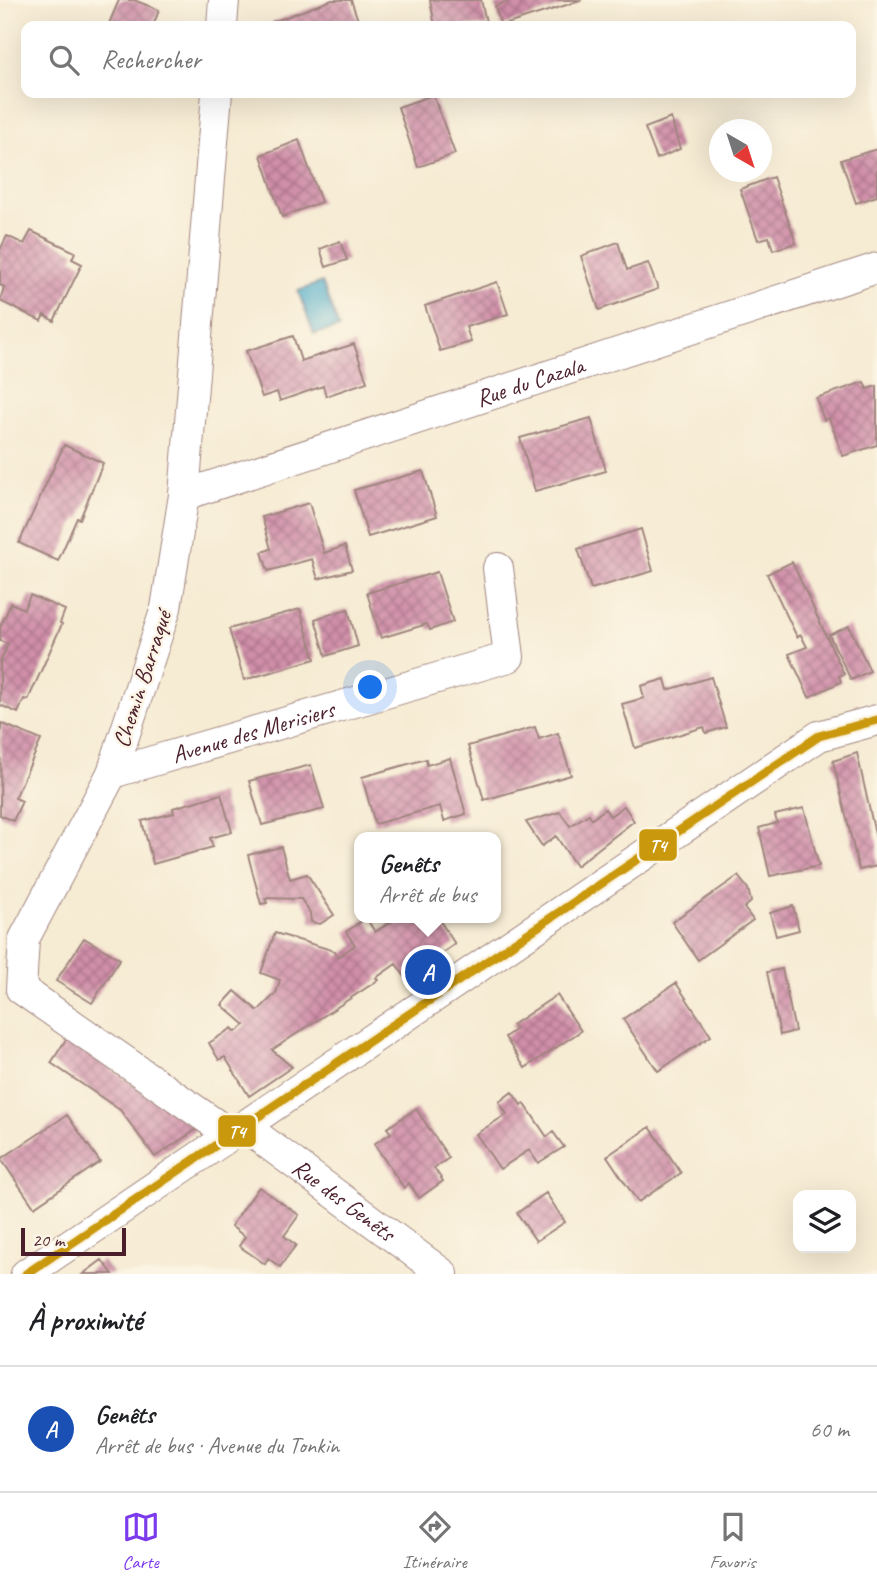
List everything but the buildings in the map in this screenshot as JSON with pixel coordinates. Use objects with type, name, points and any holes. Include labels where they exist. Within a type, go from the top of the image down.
[{"type":"street","points":[[222,21],[224,0]]},
{"type":"street","name":"Chemin Barraqué","points":[[217,98],[184,495],[166,608],[112,774],[24,939],[21,989],[237,1130]]},
{"type":"street","name":"Rue du Cazala","points":[[184,495],[877,268]]},
{"type":"street","name":"Avenue des Merisiers","points":[[112,774],[509,657],[498,568]]},
{"type":"street","points":[[26,1274],[819,736],[877,720]]},
{"type":"street","name":"Rue des Genêts","points":[[237,1130],[443,1274]]},
{"type":"water","points":[[322,282],[339,328],[314,334],[298,291]]},
{"type":"transit line","name":"T4","points":[[26,1274],[819,736],[877,720]]},
{"type":"place","name":"Genêts","points":[[428,972]]}]
